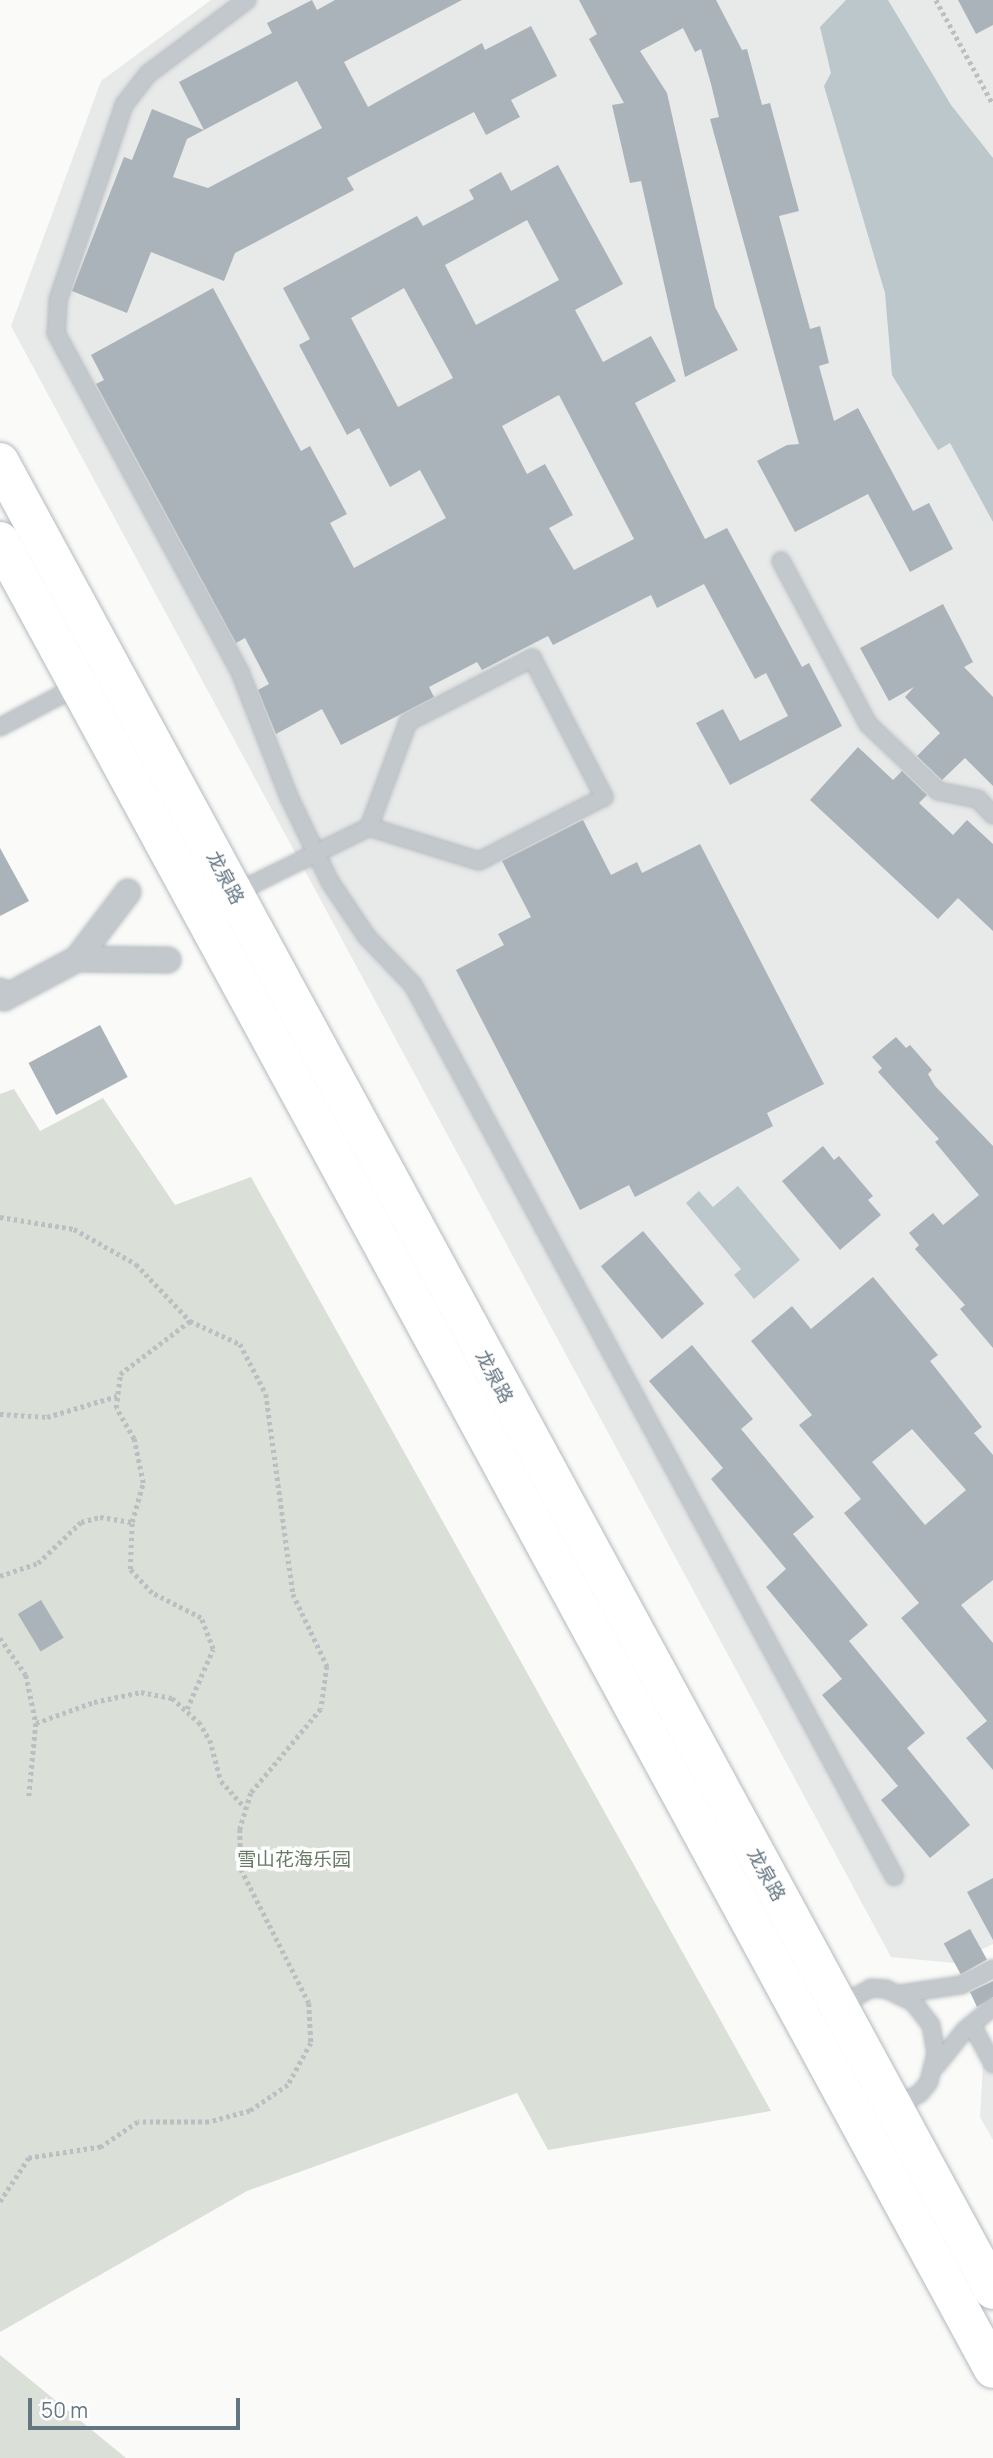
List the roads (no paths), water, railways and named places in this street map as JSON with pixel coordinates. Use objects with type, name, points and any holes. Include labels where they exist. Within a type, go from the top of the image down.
[{"type":"main road","name":"龙泉路","points":[[0,462],[993,2290]]},
{"type":"main road","name":"龙泉路","points":[[0,541],[993,2369]]},
{"type":"street","points":[[0,990],[4,998],[78,959],[128,892]]},
{"type":"street","points":[[78,959],[168,960]]},
{"type":"lane","points":[[247,0],[148,74],[124,105],[54,321],[60,345],[240,672],[316,853],[360,928],[413,985],[894,1876]]},
{"type":"lane","points":[[781,561],[868,724],[938,791],[978,799],[993,815]]},
{"type":"lane","points":[[233,894],[369,827],[479,861],[604,797],[532,658],[408,722],[369,827]]},
{"type":"lane","points":[[0,727],[78,686]]},
{"type":"lane","points":[[838,2006],[871,1988],[900,1994],[961,1985],[993,1969]]},
{"type":"lane","points":[[900,1994],[931,2025],[935,2039],[934,2068]]},
{"type":"lane","points":[[894,2108],[920,2093],[934,2068],[972,2025],[993,2007]]},
{"type":"lane","points":[[972,2025],[993,2064]]},
{"type":"park label","name":"雪山花海乐园","points":[[294,1860]]}]
